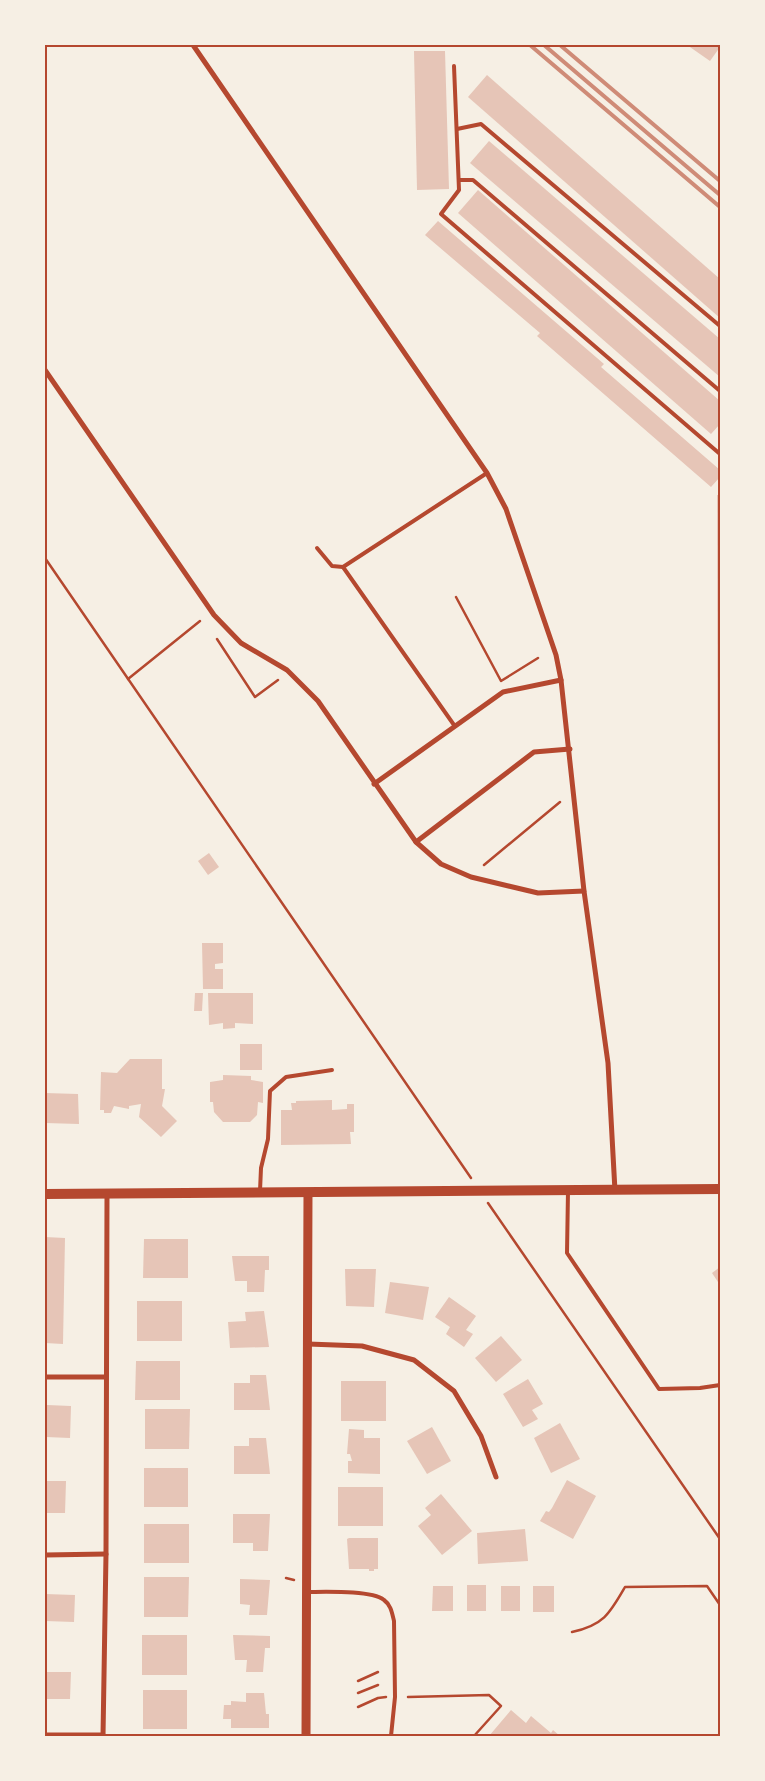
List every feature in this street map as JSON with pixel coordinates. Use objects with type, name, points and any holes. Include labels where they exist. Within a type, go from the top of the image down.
[{"type":"main road","points":[[45,1194],[568,1192],[720,1189]]},
{"type":"street","points":[[193,45],[487,473],[506,509],[556,655],[561,680],[584,891],[608,1063],[615,1191]]},
{"type":"street","points":[[45,370],[214,615],[241,643],[287,670],[318,700],[374,784],[416,842],[441,864],[471,877],[538,893],[584,891]]},
{"type":"street","points":[[374,784],[454,725],[504,692],[561,680]]},
{"type":"street","points":[[416,842],[534,752],[570,749]]},
{"type":"street","points":[[306,1736],[308,1193]]},
{"type":"street","points":[[45,1735],[103,1735],[106,1554],[107,1194]]},
{"type":"street","points":[[308,1344],[362,1346],[414,1360],[454,1391],[481,1436],[496,1476]]},
{"type":"street","points":[[45,1377],[105,1377]]},
{"type":"street","points":[[45,1555],[106,1554]]},
{"type":"lane","points":[[454,66],[459,190],[441,214],[720,453]]},
{"type":"lane","points":[[457,129],[481,124],[720,326]]},
{"type":"lane","points":[[458,180],[474,180],[720,391]]},
{"type":"lane","points":[[317,548],[332,566],[342,567],[487,473]]},
{"type":"lane","points":[[342,567],[454,725]]},
{"type":"lane","points":[[260,1193],[261,1168],[268,1140],[270,1091],[286,1077],[332,1070]]},
{"type":"lane","points":[[568,1192],[567,1253],[659,1389],[700,1388],[720,1385]]},
{"type":"lane","points":[[306,1592],[374,1595],[384,1600],[391,1609],[394,1621],[395,1697],[390,1736]]},
{"type":"path","points":[[45,558],[464,1169]]},
{"type":"path","points":[[456,597],[500,681],[538,658]]},
{"type":"path","points":[[128,678],[200,621]]},
{"type":"path","points":[[217,639],[255,697],[278,680]]},
{"type":"path","points":[[484,865],[560,802]]},
{"type":"path","points":[[495,1214],[720,1540]]},
{"type":"path","points":[[286,1578],[294,1580]]},
{"type":"path","points":[[572,1632],[591,1628],[604,1619],[625,1587],[707,1586],[720,1605]]},
{"type":"path","points":[[358,1681],[378,1672]]},
{"type":"path","points":[[358,1693],[378,1685]]},
{"type":"path","points":[[408,1697],[488,1695],[500,1706],[474,1736]]},
{"type":"path","points":[[358,1707],[378,1698],[386,1697]]},
{"type":"building","points":[[687,45],[720,45],[720,47],[710,61]]},
{"type":"building","points":[[414,51],[445,51],[449,189],[417,190]]},
{"type":"building","points":[[487,75],[720,279],[720,318],[468,97]]},
{"type":"building","points":[[489,141],[720,339],[720,377],[470,163]]},
{"type":"building","points":[[478,190],[720,401],[720,424],[711,434],[458,213]]},
{"type":"building","points":[[438,221],[604,364],[601,367],[720,470],[720,477],[711,487],[537,336],[540,333],[425,235]]},
{"type":"building","points":[[717,495],[720,495],[720,1010],[718,1010]]},
{"type":"building","points":[[209,853],[219,867],[208,875],[198,861]]},
{"type":"building","points":[[202,943],[223,943],[223,963],[215,964],[215,969],[223,969],[223,989],[203,989]]},
{"type":"building","points":[[195,993],[203,993],[202,1011],[194,1011]]},
{"type":"building","points":[[208,993],[253,993],[253,1024],[235,1023],[235,1028],[223,1029],[223,1023],[209,1025]]},
{"type":"building","points":[[240,1044],[262,1044],[262,1070],[240,1070]]},
{"type":"building","points":[[130,1059],[162,1059],[162,1089],[165,1089],[162,1106],[177,1121],[161,1137],[139,1117],[141,1104],[129,1106],[129,1109],[114,1106],[111,1113],[104,1113],[104,1110],[100,1110],[101,1072],[117,1073]]},
{"type":"building","points":[[223,1075],[251,1076],[251,1080],[263,1082],[263,1103],[258,1102],[257,1115],[250,1122],[223,1122],[214,1112],[213,1102],[210,1102],[210,1082],[223,1080]]},
{"type":"building","points":[[45,1093],[78,1094],[79,1124],[45,1123]]},
{"type":"building","points":[[332,1100],[332,1110],[347,1109],[347,1104],[354,1104],[354,1132],[350,1132],[351,1144],[281,1145],[281,1110],[292,1110],[291,1103],[296,1103],[296,1101]]},
{"type":"building","points":[[45,1237],[65,1238],[63,1344],[45,1343]]},
{"type":"building","points":[[144,1239],[188,1239],[188,1278],[143,1278]]},
{"type":"building","points":[[232,1256],[269,1256],[269,1270],[265,1270],[264,1292],[247,1292],[247,1281],[235,1281]]},
{"type":"building","points":[[720,1267],[720,1285],[712,1273]]},
{"type":"building","points":[[345,1269],[376,1269],[374,1307],[346,1306]]},
{"type":"building","points":[[390,1282],[429,1287],[423,1320],[385,1313]]},
{"type":"building","points":[[449,1297],[476,1316],[466,1330],[473,1334],[464,1347],[446,1334],[450,1327],[435,1317]]},
{"type":"building","points":[[137,1301],[182,1301],[182,1341],[137,1341]]},
{"type":"building","points":[[264,1311],[269,1347],[230,1348],[228,1322],[246,1321],[245,1312]]},
{"type":"building","points":[[501,1336],[522,1360],[496,1382],[475,1358]]},
{"type":"building","points":[[136,1361],[180,1361],[180,1400],[135,1400]]},
{"type":"building","points":[[250,1375],[266,1375],[270,1410],[234,1410],[234,1383],[250,1383]]},
{"type":"building","points":[[528,1379],[543,1404],[532,1410],[538,1419],[523,1427],[503,1394]]},
{"type":"building","points":[[341,1381],[386,1381],[386,1421],[341,1421]]},
{"type":"building","points":[[47,1405],[71,1406],[70,1438],[46,1437]]},
{"type":"building","points":[[145,1409],[190,1409],[189,1449],[145,1449]]},
{"type":"building","points":[[560,1423],[580,1459],[551,1473],[534,1438]]},
{"type":"building","points":[[432,1427],[451,1461],[427,1474],[407,1441]]},
{"type":"building","points":[[349,1429],[364,1430],[364,1438],[380,1438],[380,1474],[348,1473],[348,1461],[352,1461],[350,1454],[347,1454]]},
{"type":"building","points":[[249,1438],[266,1438],[270,1474],[234,1474],[234,1446],[249,1446]]},
{"type":"building","points":[[144,1468],[188,1468],[188,1507],[144,1507]]},
{"type":"building","points":[[567,1480],[596,1496],[573,1539],[540,1521],[546,1511],[549,1512],[552,1508]]},
{"type":"building","points":[[45,1481],[66,1481],[65,1513],[45,1513]]},
{"type":"building","points":[[338,1487],[383,1487],[383,1526],[338,1526]]},
{"type":"building","points":[[441,1494],[472,1531],[442,1555],[418,1526],[431,1515],[425,1508]]},
{"type":"building","points":[[233,1514],[270,1514],[268,1551],[253,1551],[253,1543],[233,1543]]},
{"type":"building","points":[[144,1524],[189,1524],[189,1563],[144,1563]]},
{"type":"building","points":[[525,1529],[528,1561],[478,1564],[477,1533]]},
{"type":"building","points":[[378,1538],[378,1569],[369,1571],[369,1569],[349,1569],[347,1539]]},
{"type":"building","points":[[144,1577],[189,1577],[188,1617],[144,1617]]},
{"type":"building","points":[[240,1579],[270,1580],[267,1615],[249,1615],[250,1605],[240,1604]]},
{"type":"building","points":[[467,1585],[486,1585],[486,1611],[467,1611]]},
{"type":"building","points":[[433,1586],[453,1586],[453,1611],[432,1611]]},
{"type":"building","points":[[501,1586],[520,1586],[520,1611],[501,1611]]},
{"type":"building","points":[[533,1586],[554,1586],[554,1612],[533,1612]]},
{"type":"building","points":[[45,1594],[75,1595],[74,1622],[45,1621]]},
{"type":"building","points":[[142,1635],[187,1635],[187,1675],[142,1675]]},
{"type":"building","points":[[233,1635],[270,1636],[270,1648],[265,1648],[263,1672],[246,1672],[247,1660],[235,1660]]},
{"type":"building","points":[[45,1672],[71,1672],[70,1699],[45,1699]]},
{"type":"building","points":[[143,1690],[187,1690],[187,1729],[143,1729]]},
{"type":"building","points":[[246,1693],[264,1693],[266,1714],[269,1714],[269,1728],[231,1728],[231,1719],[223,1719],[224,1705],[231,1705],[231,1701],[246,1702]]},
{"type":"building","points":[[511,1710],[526,1723],[531,1716],[551,1733],[553,1730],[560,1736],[489,1736]]},
{"type":"railway","points":[[530,45],[720,207]]},
{"type":"railway","points":[[544,45],[720,195]]},
{"type":"railway","points":[[560,45],[720,181]]}]
